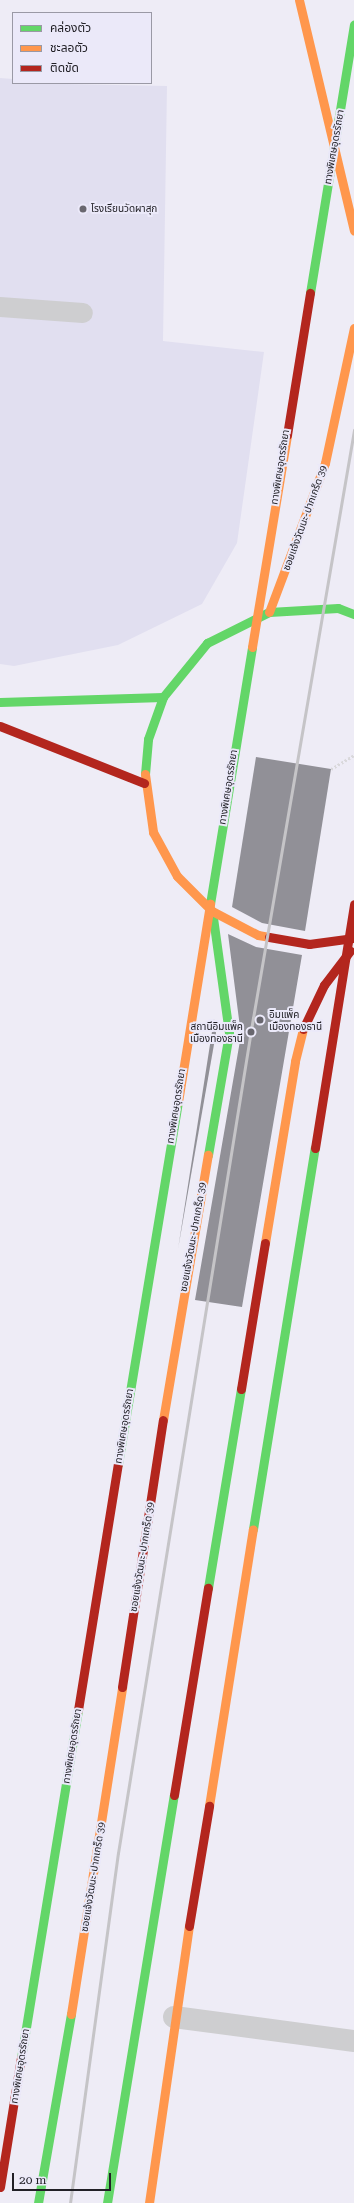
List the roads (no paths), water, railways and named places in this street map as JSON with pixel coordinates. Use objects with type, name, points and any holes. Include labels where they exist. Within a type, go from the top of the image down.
[{"type":"main road","points":[[299,0],[354,231]]},
{"type":"main road","name":"ทางพิเศษอุดรรัถยา","points":[[0,2188],[354,25]]},
{"type":"main road","name":"ซอยแจ้งวัฒนะ-ปากเกร็ด 39","points":[[269,612],[325,464],[354,328]]},
{"type":"main road","points":[[354,614],[338,608],[269,612],[207,643],[162,697],[148,739],[144,783],[153,832],[177,876],[212,911],[258,935],[309,944],[354,938]]},
{"type":"main road","points":[[0,702],[162,697]]},
{"type":"main road","points":[[0,726],[144,783]]},
{"type":"main road","points":[[149,2203],[174,2017],[354,904]]},
{"type":"main road","name":"ซอยแจ้งวัฒนะ-ปากเกร็ด 39","points":[[38,2203],[80,1964],[172,1358],[229,1034],[212,911]]},
{"type":"main road","points":[[107,2203],[295,1061],[306,1019],[324,985],[354,945]]},
{"type":"street","points":[[174,2017],[354,2041]]},
{"type":"lane","points":[[0,307],[83,314]]},
{"type":"railway","points":[[70,2203],[118,1853],[253,1018],[354,430]]},
{"type":"place","name":"โรงเรียนวัดผาสุก","points":[[83,209]]},
{"type":"place","name":"อิมแพ็ค เมืองทองธานี","points":[[260,1020]]},
{"type":"place","name":"สถานีอิมแพ็ค เมืองทองธานี","points":[[251,1032]]}]
